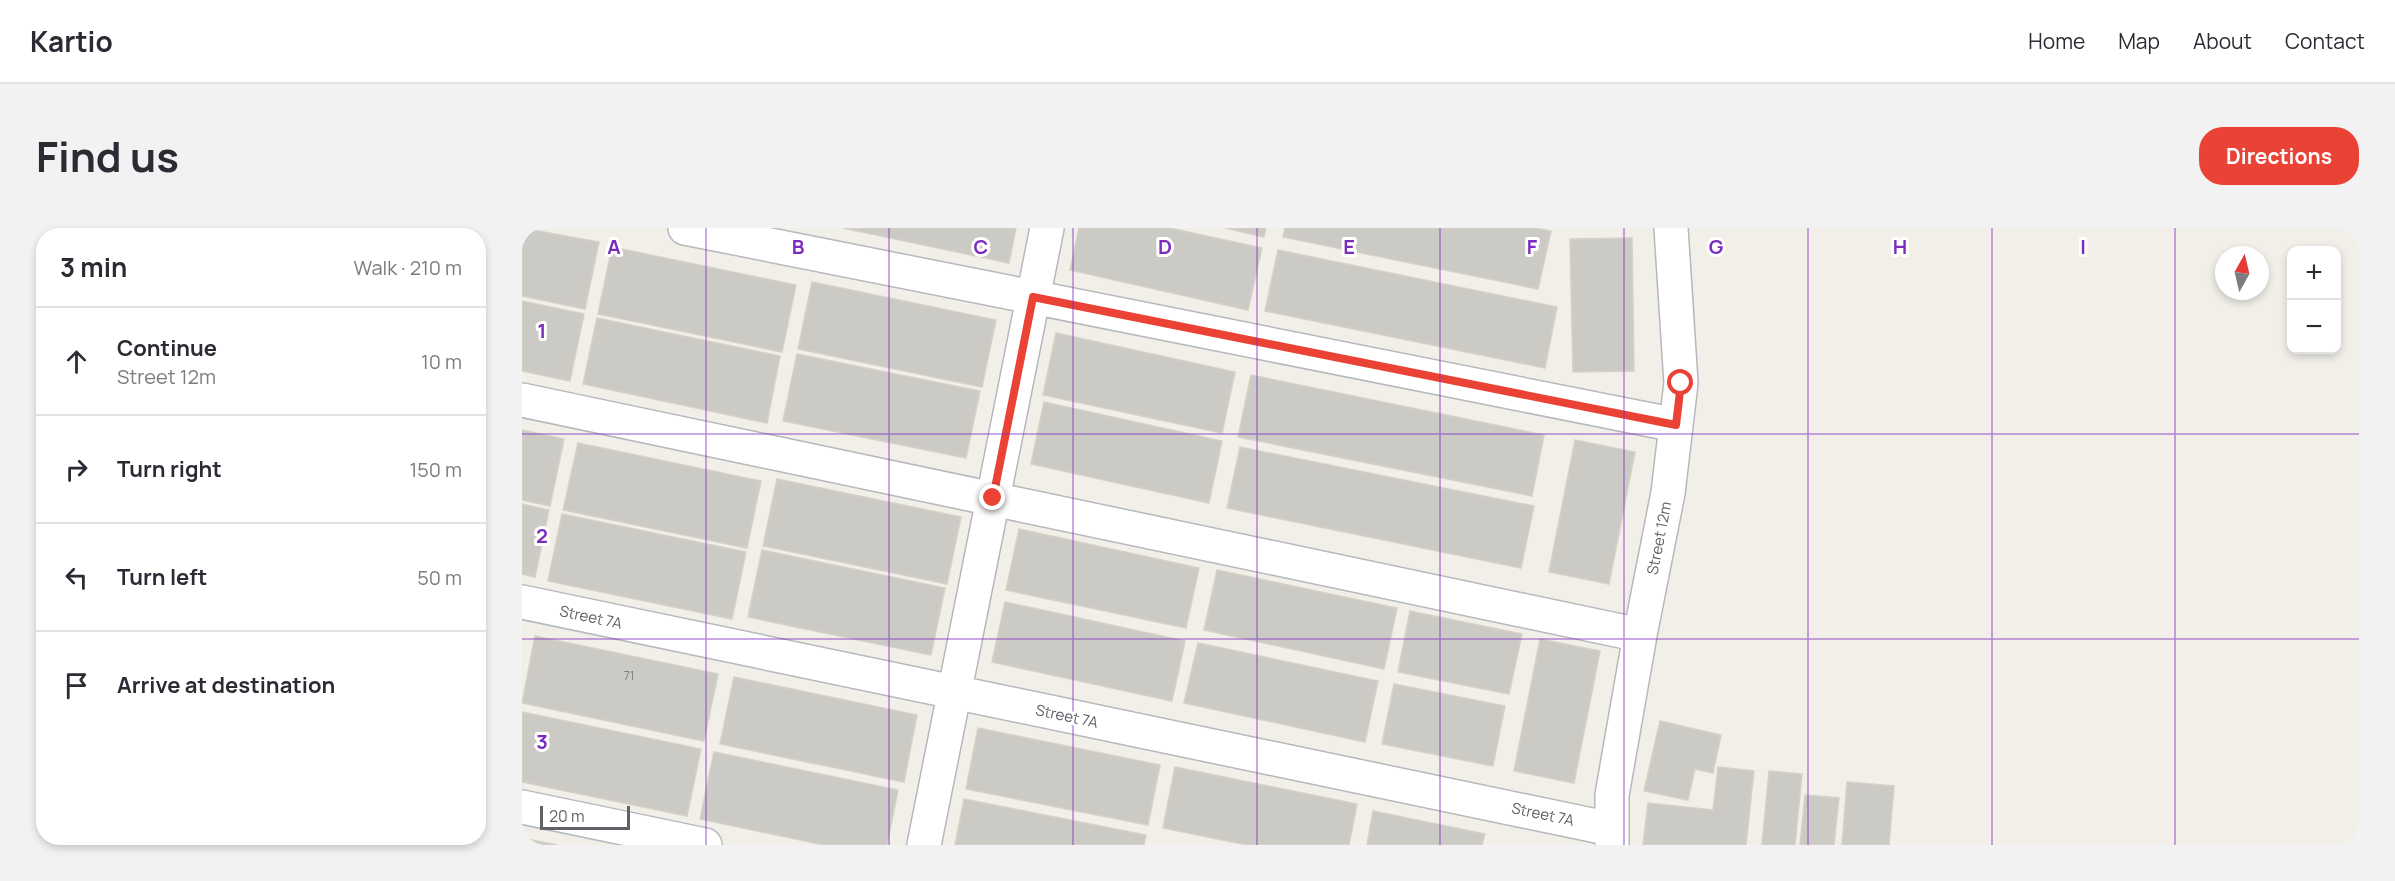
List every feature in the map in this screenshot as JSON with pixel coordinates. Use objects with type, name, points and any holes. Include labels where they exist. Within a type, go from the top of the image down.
[{"type":"street","points":[[685,228],[1676,425]]},
{"type":"street","points":[[924,845],[1047,228]]},
{"type":"street","name":"Street 12m","points":[[1612,837],[1612,795],[1668,493],[1681,383],[1671,228]]},
{"type":"street","points":[[522,400],[1640,635]]},
{"type":"street","name":"Street 7A","points":[[522,603],[954,692],[1612,837]]},
{"type":"street","points":[[522,807],[705,845]]},
{"type":"building","points":[[522,228],[599,242],[585,309],[522,296]]},
{"type":"building","points":[[843,228],[1016,228],[1009,263]]},
{"type":"building","points":[[1079,228],[1170,228],[1262,248],[1248,310],[1070,270]]},
{"type":"building","points":[[1225,228],[1266,228],[1264,237]]},
{"type":"building","points":[[1285,228],[1535,228],[1551,231],[1538,289],[1283,237]]},
{"type":"building","points":[[1632,238],[1634,371],[1573,372],[1570,239]]},
{"type":"building","points":[[612,247],[796,285],[782,352],[598,314]]},
{"type":"building","points":[[1278,250],[1557,307],[1545,368],[1265,311]]},
{"type":"building","points":[[812,282],[996,320],[982,387],[798,349]]},
{"type":"building","points":[[522,301],[584,314],[570,381],[522,371]]},
{"type":"building","points":[[597,318],[780,356],[767,423],[583,384]]},
{"type":"building","points":[[1056,333],[1235,372],[1222,433],[1043,395]]},
{"type":"building","points":[[797,354],[980,391],[966,458],[783,421]]},
{"type":"building","points":[[1251,375],[1544,435],[1532,496],[1238,437]]},
{"type":"building","points":[[1044,402],[1222,441],[1209,503],[1031,464]]},
{"type":"building","points":[[522,430],[564,439],[550,506],[522,500]]},
{"type":"building","points":[[1575,440],[1635,452],[1609,584],[1549,572]]},
{"type":"building","points":[[578,443],[761,481],[747,548],[563,510]]},
{"type":"building","points":[[1240,447],[1534,506],[1521,568],[1227,508]]},
{"type":"building","points":[[777,479],[961,517],[947,584],[763,546]]},
{"type":"building","points":[[522,504],[549,510],[535,577],[522,574]]},
{"type":"building","points":[[562,514],[746,552],[732,619],[548,581]]},
{"type":"building","points":[[1019,529],[1199,568],[1186,628],[1006,590]]},
{"type":"building","points":[[762,550],[945,588],[931,655],[748,617]]},
{"type":"building","points":[[1217,570],[1397,608],[1384,669],[1204,630]]},
{"type":"building","points":[[1005,602],[1185,641],[1172,701],[992,662]]},
{"type":"building","points":[[1410,611],[1522,634],[1509,694],[1398,672]]},
{"type":"building","points":[[535,636],[718,674],[704,741],[522,703]]},
{"type":"building","points":[[1540,639],[1600,651],[1574,783],[1514,771]]},
{"type":"building","points":[[1198,643],[1378,681],[1365,742],[1184,703]]},
{"type":"building","points":[[734,677],[917,715],[904,782],[720,744]]},
{"type":"building","points":[[1394,684],[1505,706],[1493,766],[1382,744]]},
{"type":"building","points":[[522,712],[701,749],[687,816],[522,782]]},
{"type":"building","points":[[1660,721],[1721,735],[1713,773],[1695,769],[1688,800],[1644,791]]},
{"type":"building","points":[[978,728],[1160,765],[1148,825],[966,789]]},
{"type":"building","points":[[714,752],[898,790],[887,845],[824,845],[700,819]]},
{"type":"building","points":[[1175,767],[1357,804],[1349,845],[1247,845],[1163,828]]},
{"type":"building","points":[[1718,767],[1754,771],[1746,845],[1643,845],[1648,803],[1713,810]]},
{"type":"building","points":[[1769,771],[1802,774],[1795,845],[1762,845]]},
{"type":"building","points":[[1847,782],[1894,786],[1889,845],[1842,845]]},
{"type":"building","points":[[1805,795],[1839,798],[1834,845],[1800,845]]},
{"type":"building","points":[[964,799],[1146,835],[1144,845],[955,845]]},
{"type":"building","points":[[1373,811],[1485,834],[1482,845],[1367,845]]},
{"type":"building","points":[[522,838],[557,845],[522,845]]},
{"type":"route","points":[[993,498],[1033,297],[1676,425],[1681,383]]}]
